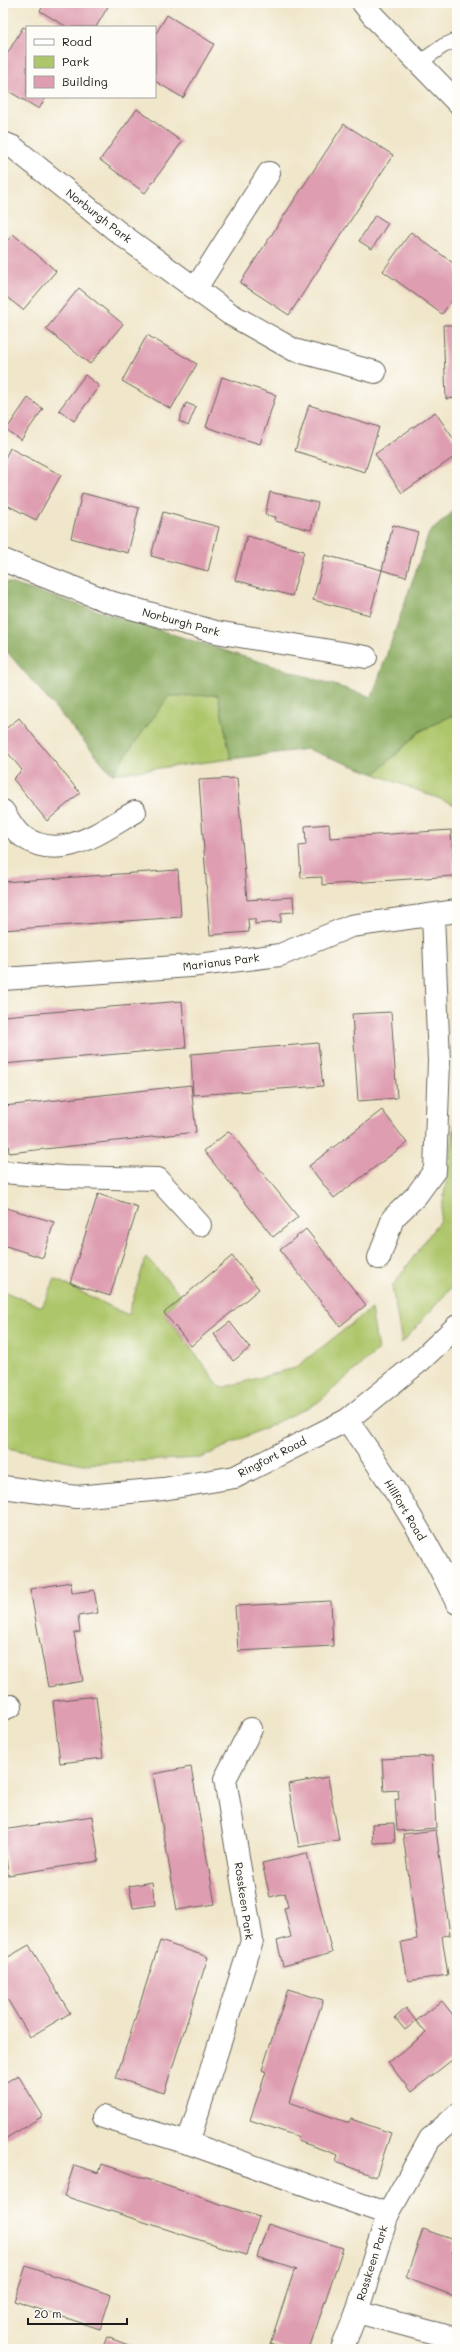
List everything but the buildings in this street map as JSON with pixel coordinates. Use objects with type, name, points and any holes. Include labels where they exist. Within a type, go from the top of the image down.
[{"type":"street","points":[[349,3],[369,10],[418,63],[457,102]]},
{"type":"street","name":"Norburgh Park","points":[[3,143],[13,148],[118,232],[230,314],[294,350],[375,372]]},
{"type":"street","points":[[196,288],[269,173]]},
{"type":"street","name":"Norburgh Park","points":[[3,560],[110,602],[216,632],[366,657]]},
{"type":"street","points":[[3,811],[21,836],[50,848],[79,844],[135,812]]},
{"type":"street","name":"Marianus Park","points":[[3,979],[190,966],[280,955],[351,926],[457,911]]},
{"type":"street","points":[[379,1258],[394,1218],[416,1196],[435,1170],[439,1061],[433,915]]},
{"type":"street","points":[[3,1172],[63,1177],[158,1180],[200,1225]]},
{"type":"street","name":"Ringfort Road","points":[[3,1487],[76,1498],[163,1489],[235,1477],[347,1420],[420,1361],[457,1326]]},
{"type":"street","name":"Hillfort Road","points":[[347,1420],[376,1462],[446,1578],[457,1603]]},
{"type":"street","name":"Rosskeen Park","points":[[188,2143],[252,1941],[225,1779],[251,1729]]},
{"type":"street","name":"Rosskeen Park","points":[[342,2349],[357,2312],[388,2214],[430,2139],[457,2115]]},
{"type":"street","name":"Rosskeen Park","points":[[103,2117],[188,2143],[388,2214]]},
{"type":"street","name":"Rosskeen Park","points":[[357,2312],[457,2339]]},
{"type":"lane","points":[[418,63],[443,46],[457,40]]},
{"type":"green space","points":[[457,508],[457,713],[420,731],[375,774],[307,749],[231,759],[218,695],[169,696],[112,774],[3,647],[3,581],[372,697],[429,533]]},
{"type":"green space","points":[[218,695],[231,759],[112,774],[169,696]]},
{"type":"green space","points":[[457,713],[457,807],[456,805],[375,774],[421,731]]},
{"type":"green space","points":[[457,1086],[457,1281],[402,1343],[392,1287],[440,1220],[456,1119]]},
{"type":"green space","points":[[146,1257],[181,1295],[164,1313],[221,1388],[295,1368],[371,1309],[378,1350],[317,1403],[201,1458],[83,1464],[3,1447],[3,1291],[42,1307],[55,1279],[128,1315]]}]
